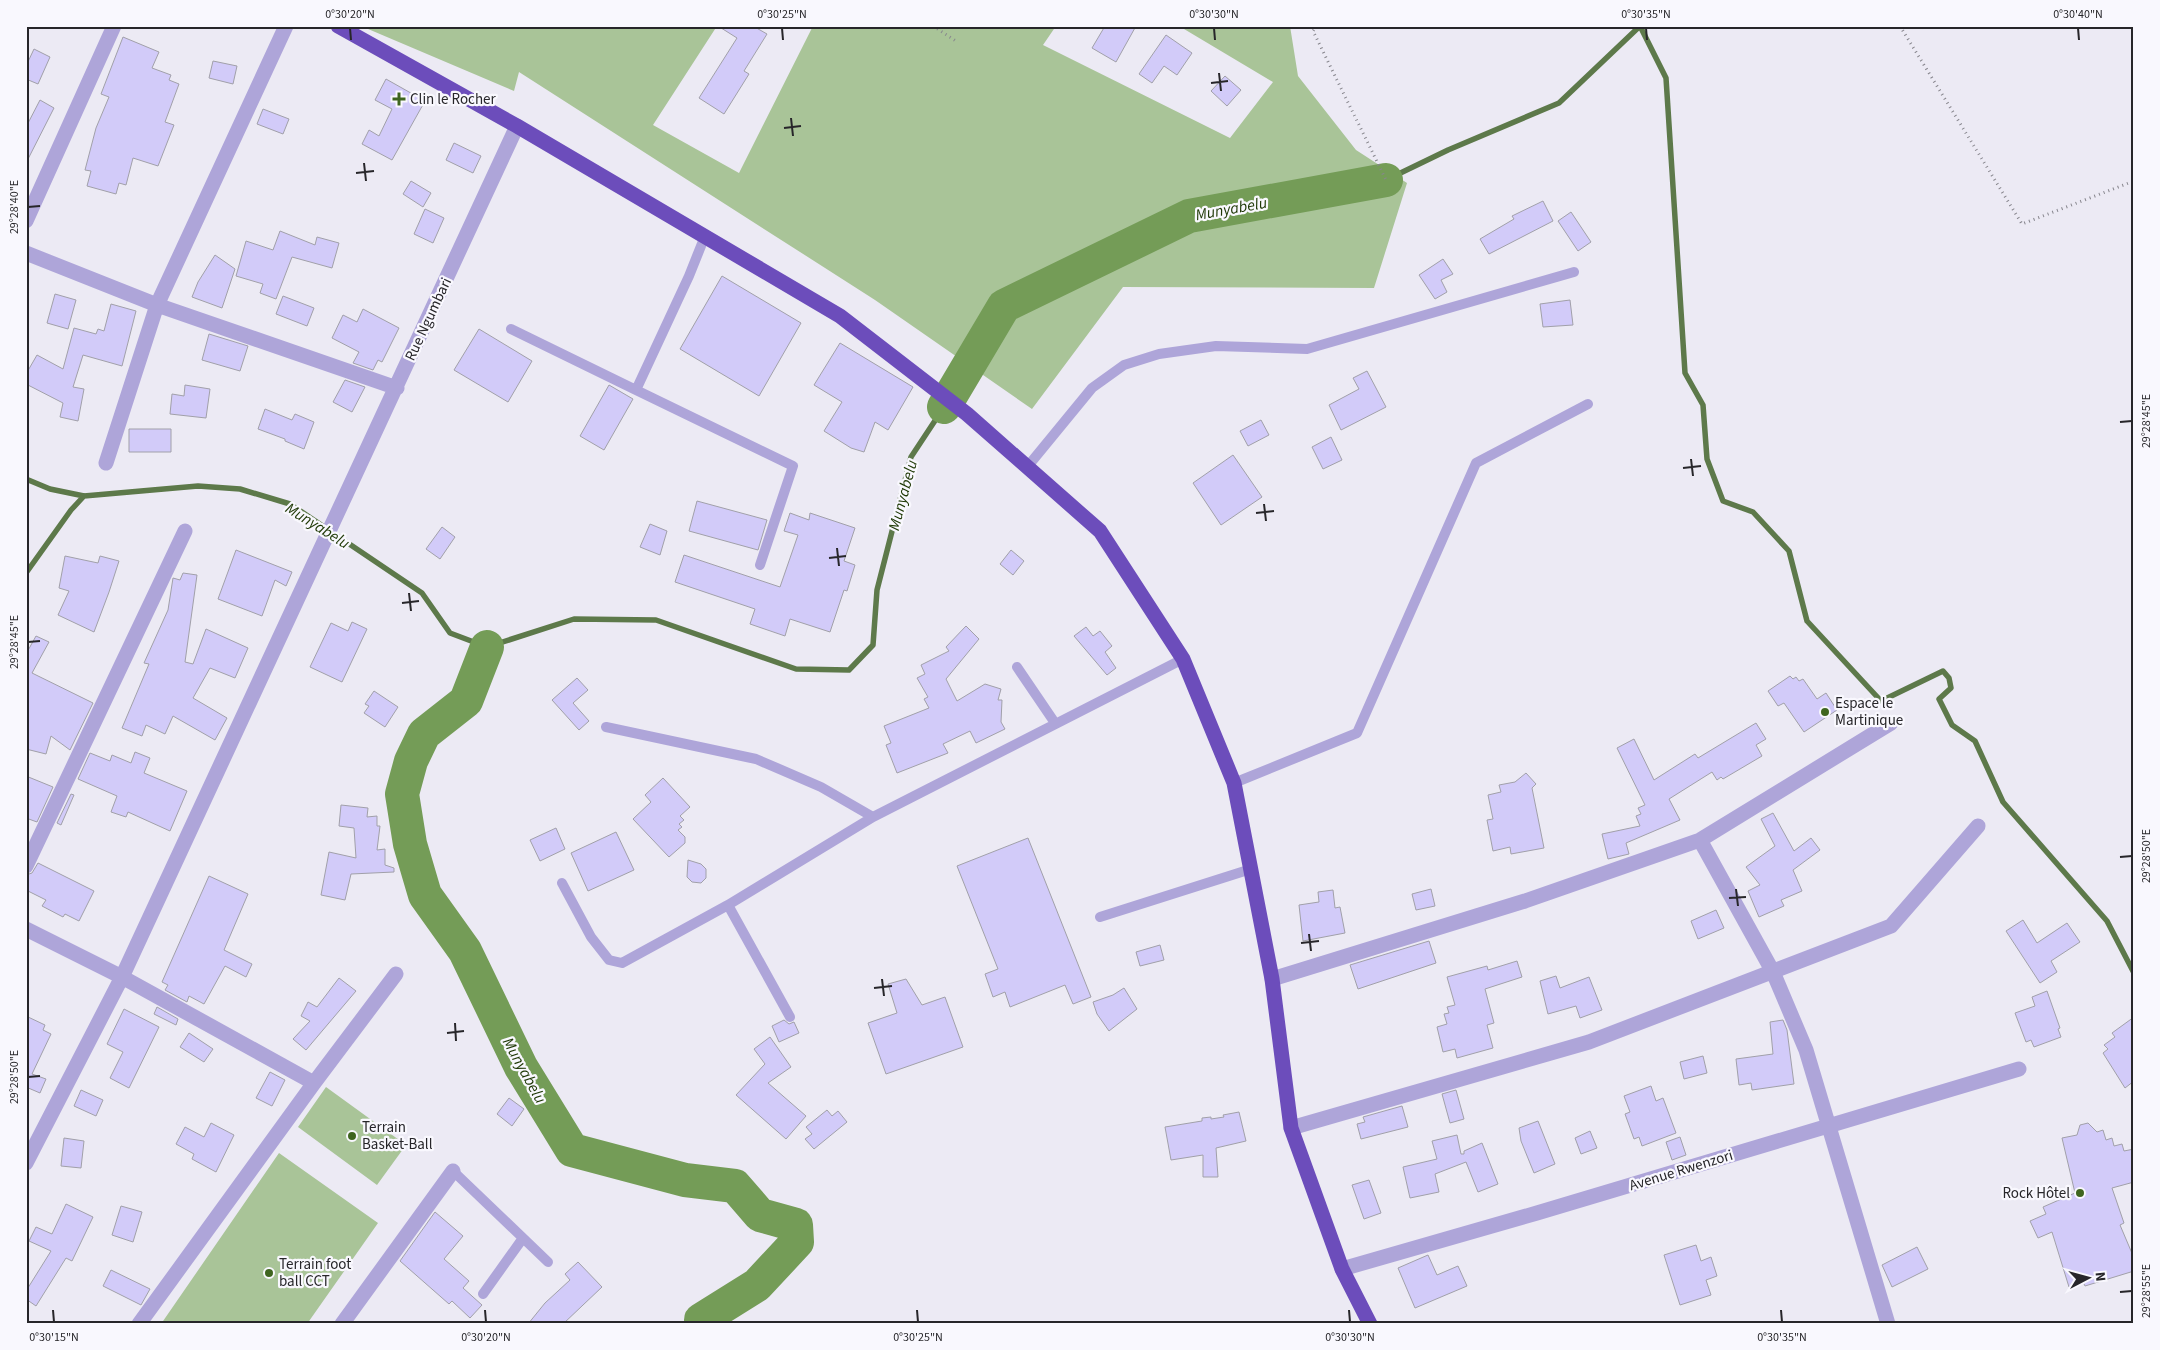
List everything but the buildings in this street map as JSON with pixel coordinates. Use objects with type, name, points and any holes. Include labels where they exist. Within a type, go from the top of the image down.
[{"type":"highway","points":[[338,26],[517,126],[840,316],[967,414],[1100,531],[1183,659],[1234,783],[1252,868],[1272,980],[1291,1128],[1342,1269],[1370,1324]]},
{"type":"street","points":[[26,220],[114,26]]},
{"type":"street","points":[[106,463],[157,305],[286,26]]},
{"type":"street","name":"Rue Ngumbari","points":[[26,1163],[122,977],[517,126]]},
{"type":"street","points":[[26,253],[157,305],[397,388]]},
{"type":"street","points":[[26,866],[185,531]]},
{"type":"street","points":[[1272,980],[1525,901],[1700,840],[1891,723]]},
{"type":"street","points":[[1291,1128],[1588,1042],[1891,926],[1978,826]]},
{"type":"street","points":[[1700,840],[1773,972],[1806,1050],[1888,1324]]},
{"type":"street","points":[[26,930],[122,977],[314,1083]]},
{"type":"street","points":[[139,1324],[314,1083],[396,974]]},
{"type":"street","name":"Avenue Rwenzori","points":[[1342,1269],[2019,1069]]},
{"type":"street","points":[[342,1324],[452,1171]]},
{"type":"lane","points":[[636,390],[689,276],[705,236]]},
{"type":"lane","points":[[1028,466],[1092,388],[1124,365],[1159,354],[1216,346],[1307,349],[1574,272]]},
{"type":"lane","points":[[511,329],[793,466],[760,566]]},
{"type":"lane","points":[[1234,783],[1357,733],[1476,463],[1588,404]]},
{"type":"lane","points":[[562,883],[591,937],[609,960],[622,962],[728,905],[873,817],[1183,659]]},
{"type":"lane","points":[[1017,667],[1055,723]]},
{"type":"lane","points":[[606,726],[756,759],[821,787],[873,817]]},
{"type":"lane","points":[[1100,917],[1252,868]]},
{"type":"lane","points":[[728,905],[790,1017]]},
{"type":"lane","points":[[452,1171],[548,1262]]},
{"type":"lane","points":[[483,1294],[523,1238]]},
{"type":"path","points":[[933,26],[956,41]]},
{"type":"path","points":[[1317,26],[1313,31],[1386,180]]},
{"type":"path","points":[[1900,26],[2022,224],[2134,181]]},
{"type":"green space","points":[[361,26],[717,26],[653,125],[739,173],[813,26],[1056,26],[1043,45],[1230,138],[1273,82],[1179,26],[1290,26],[1298,76],[1356,150],[1407,183],[1374,288],[1123,287],[1032,409],[875,300],[519,72],[514,91]]},
{"type":"green space","name":"Terrain Basket-Ball","points":[[326,1087],[406,1145],[377,1185],[298,1127]]},
{"type":"green space","name":"Terrain foot ball CCT","points":[[279,1153],[378,1223],[307,1324],[161,1324]]},
{"type":"waterway","points":[[1640,26],[1666,78],[1685,373],[1703,405],[1707,459],[1723,501],[1753,512],[1789,551],[1807,621],[1881,701],[1943,671],[1949,678],[1951,688],[1939,699],[1952,725],[1975,741],[2003,802],[2107,921],[2134,973]]},
{"type":"waterway","points":[[1386,180],[1448,150],[1559,103],[1640,26]]},
{"type":"waterway","name":"Munyabelu","points":[[944,407],[1004,306],[1189,216],[1386,180]]},
{"type":"waterway","name":"Munyabelu","points":[[26,479],[50,489],[84,496],[198,486],[240,489],[290,504],[422,593],[450,633],[487,647],[574,619],[656,620],[796,669],[849,670],[873,645],[877,590],[911,457],[944,407]]},
{"type":"waterway","points":[[26,573],[71,510],[84,496]]},
{"type":"waterway","name":"Munyabelu","points":[[487,647],[466,701],[424,734],[411,761],[402,794],[410,844],[425,895],[465,951],[521,1067],[572,1150],[685,1180],[735,1186],[760,1215],[796,1225],[797,1242],[757,1285],[701,1320],[701,1324]]},
{"type":"place","name":"Clin le Rocher","points":[[399,99]]},
{"type":"place","name":"Espace le Martinique","points":[[1825,712]]},
{"type":"place","name":"Terrain Basket-Ball","points":[[352,1136]]},
{"type":"place","name":"Rock Hôtel","points":[[2080,1193]]},
{"type":"place","name":"Terrain foot ball CCT","points":[[269,1273]]}]
